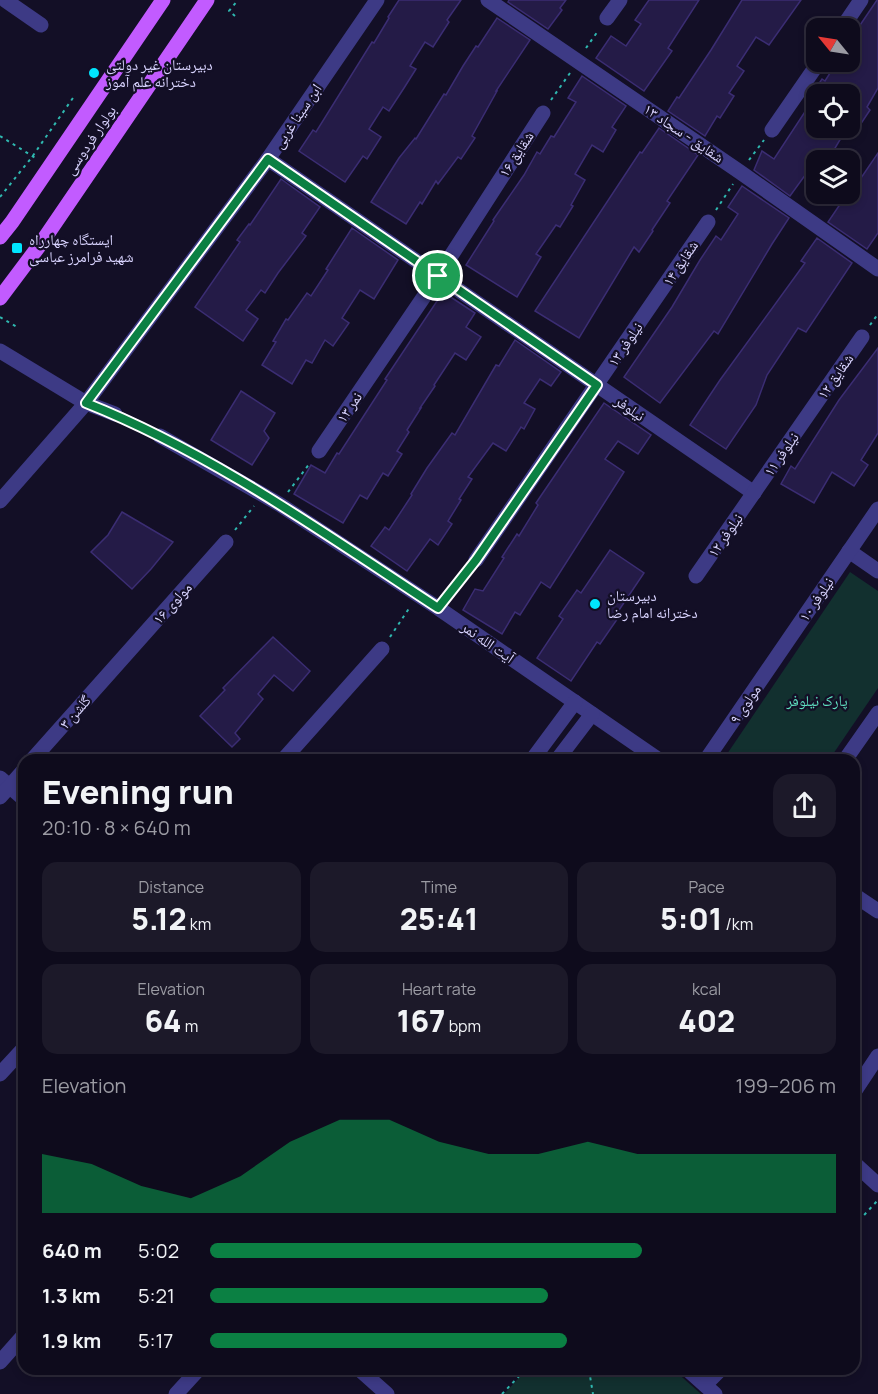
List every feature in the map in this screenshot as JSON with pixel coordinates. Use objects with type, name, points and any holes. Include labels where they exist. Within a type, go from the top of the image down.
[{"type":"main road","name":"بولوار فردوسی","points":[[0,237],[6,225],[50,167],[163,0]]},
{"type":"main road","name":"بولوار فردوسی","points":[[0,298],[42,242],[207,0]]},
{"type":"street","points":[[5,0],[41,25]]},
{"type":"street","name":"ابن سینا غربی","points":[[0,501],[86,403],[268,159],[376,0]]},
{"type":"street","name":"شقایق - سجاد ۱۳","points":[[488,0],[878,269]]},
{"type":"street","points":[[607,18],[620,0]]},
{"type":"street","points":[[849,18],[861,0]]},
{"type":"street","points":[[772,129],[812,72]]},
{"type":"street","name":"شقایق ۱۶","points":[[438,276],[543,113]]},
{"type":"street","name":"نیلوفر","points":[[268,159],[754,493]]},
{"type":"street","name":"شقایق ۱۴","points":[[653,304],[708,222]]},
{"type":"street","name":"نمر ۱۳","points":[[319,451],[438,276]]},
{"type":"street","name":"نیلوفر ۱۳","points":[[476,560],[653,304]]},
{"type":"street","name":"شقایق ۱۲","points":[[808,415],[862,337]]},
{"type":"street","points":[[0,351],[86,403],[160,436]]},
{"type":"street","name":"نیلوفر ۱۱","points":[[754,493],[808,415]]},
{"type":"street","name":"آیت الله نمر","points":[[160,436],[279,504],[438,608],[650,754]]},
{"type":"street","name":"نیلوفر ۱۲","points":[[696,576],[754,493]]},
{"type":"street","name":"نیلوفر ۱۰","points":[[783,647],[878,509]]},
{"type":"street","name":"مولوی ۱۶","points":[[118,664],[226,542]]},
{"type":"street","points":[[849,551],[878,571]]},
{"type":"street","name":"مولوی ۹","points":[[710,754],[783,647]]},
{"type":"street","points":[[288,754],[382,649]]},
{"type":"street","name":"گلشن ۳","points":[[37,754],[118,664]]},
{"type":"street","points":[[536,754],[574,702]]},
{"type":"street","points":[[849,754],[878,713]]},
{"type":"street","points":[[562,754],[592,714]]},
{"type":"street","points":[[18,775],[3,787],[18,796]]},
{"type":"street","points":[[860,899],[878,912]]},
{"type":"street","points":[[0,1074],[18,1054]]},
{"type":"street","points":[[860,1083],[878,1056]]},
{"type":"street","points":[[860,1168],[878,1185]]},
{"type":"street","points":[[0,1362],[18,1342]]},
{"type":"street","points":[[176,1394],[193,1375]]},
{"type":"street","points":[[364,1375],[377,1391]]},
{"type":"street","points":[[694,1375],[710,1390],[718,1375]]},
{"type":"path","points":[[235,16],[229,11],[238,0]]},
{"type":"path","points":[[0,197],[32,157],[75,94]]},
{"type":"path","points":[[0,136],[50,167]]},
{"type":"path","points":[[0,317],[17,327]]},
{"type":"path","points":[[279,504],[319,451]]},
{"type":"path","points":[[226,542],[263,494]]},
{"type":"path","points":[[438,608],[476,560]]},
{"type":"path","points":[[382,649],[418,595]]},
{"type":"path","points":[[860,1220],[878,1200]]},
{"type":"path","points":[[502,1394],[520,1375]]},
{"type":"path","points":[[590,1375],[593,1394]]},
{"type":"green space","name":"پارک نیلوفر","points":[[850,572],[878,591],[878,688],[833,754],[727,754]]},
{"type":"green space","points":[[521,1375],[680,1375],[701,1394],[504,1394]]},
{"type":"building","points":[[399,0],[461,0],[433,47],[425,42],[410,66],[416,69],[389,111],[383,107],[369,129],[381,137],[367,159],[363,156],[345,182],[299,151],[313,130],[316,132]]},
{"type":"building","points":[[509,0],[566,0],[560,8],[562,10],[548,29],[508,2]]},
{"type":"building","points":[[649,0],[699,0],[668,48],[672,51],[644,91],[596,58],[611,36],[626,46],[641,24],[635,20]]},
{"type":"building","points":[[742,0],[801,0],[769,45],[756,37],[737,66],[744,71],[729,93],[734,96],[720,118],[717,116],[705,136],[668,111],[711,50]]},
{"type":"building","points":[[878,0],[878,88],[867,107],[870,110],[860,125],[860,84],[819,84],[822,79],[825,81],[831,72],[860,72],[860,25]]},
{"type":"building","points":[[497,18],[530,40],[496,91],[472,136],[475,138],[461,159],[458,157],[438,184],[436,181],[406,224],[371,202]]},
{"type":"building","points":[[582,76],[626,106],[612,127],[616,130],[603,152],[592,145],[575,174],[585,180],[571,205],[573,206],[560,227],[556,225],[536,254],[541,257],[517,297],[466,265],[537,152],[540,154],[551,136],[554,137],[576,102],[568,98]]},
{"type":"building","points":[[806,110],[806,138],[841,138],[834,150],[806,150],[806,174],[790,196],[754,170],[762,151],[774,159]]},
{"type":"building","points":[[659,128],[698,155],[667,201],[670,203],[653,231],[639,252],[634,247],[579,338],[535,311],[640,152],[642,153]]},
{"type":"building","points":[[878,153],[878,233],[867,249],[828,222],[840,204],[860,204],[861,178]]},
{"type":"building","points":[[281,179],[320,207],[302,233],[306,236],[265,293],[261,290],[246,310],[258,319],[243,341],[195,307],[240,242],[237,240]]},
{"type":"building","points":[[742,186],[789,218],[718,334],[714,331],[660,403],[624,377],[672,307],[716,236],[721,240],[738,214],[728,207]]},
{"type":"building","points":[[352,228],[398,260],[374,299],[360,290],[342,318],[349,323],[333,346],[325,340],[312,363],[306,360],[292,384],[262,365],[286,319],[288,320],[307,293],[311,296]]},
{"type":"building","points":[[817,238],[852,263],[806,332],[798,328],[767,375],[756,405],[726,449],[690,425],[805,263],[801,261]]},
{"type":"building","points":[[443,292],[475,313],[466,327],[481,337],[466,360],[455,353],[407,430],[409,432],[397,451],[402,454],[388,476],[383,473],[367,499],[360,495],[343,523],[294,494],[311,465],[325,473]]},
{"type":"building","points":[[515,340],[561,372],[551,386],[540,379],[524,403],[535,409],[524,429],[521,427],[506,451],[493,443],[468,477],[472,479],[448,521],[452,524],[438,545],[430,539],[407,571],[371,546],[385,527],[389,530],[427,468],[452,433],[455,435],[496,365],[499,366]]},
{"type":"building","points":[[878,348],[878,433],[861,460],[868,465],[854,486],[832,472],[814,503],[781,484],[791,466],[795,469],[839,400]]},
{"type":"building","points":[[241,391],[275,413],[264,431],[269,438],[252,465],[211,440]]},
{"type":"building","points":[[604,403],[651,435],[638,454],[618,441],[605,459],[624,472],[550,588],[541,582],[520,615],[515,612],[502,634],[463,610],[475,589],[483,591],[504,558],[502,557],[517,534],[519,536],[538,505],[536,503]]},
{"type":"building","points":[[122,512],[173,542],[132,589],[91,552],[108,535]]},
{"type":"building","name":"دبیرستان دخترانه امام رضا","points":[[610,550],[644,573],[615,616],[618,618],[600,644],[597,642],[571,681],[537,658],[563,619],[559,616],[577,590],[581,593]]},
{"type":"building","points":[[273,637],[310,671],[293,691],[274,675],[258,694],[263,699],[235,733],[240,739],[232,747],[200,716],[225,690],[223,688]]},
{"type":"place","name":"دبیرستان غیر دولتی دخترانه علم آموز","points":[[94,73]]},
{"type":"place","name":"ایستگاه چهارراه شهید فرامرز عباسی","points":[[17,248]]},
{"type":"place","name":"دبیرستان دخترانه امام رضا","points":[[595,604]]},
{"type":"route","points":[[268,159],[438,276],[597,385],[476,560],[438,608],[263,494],[160,436],[86,403],[268,159]]}]
